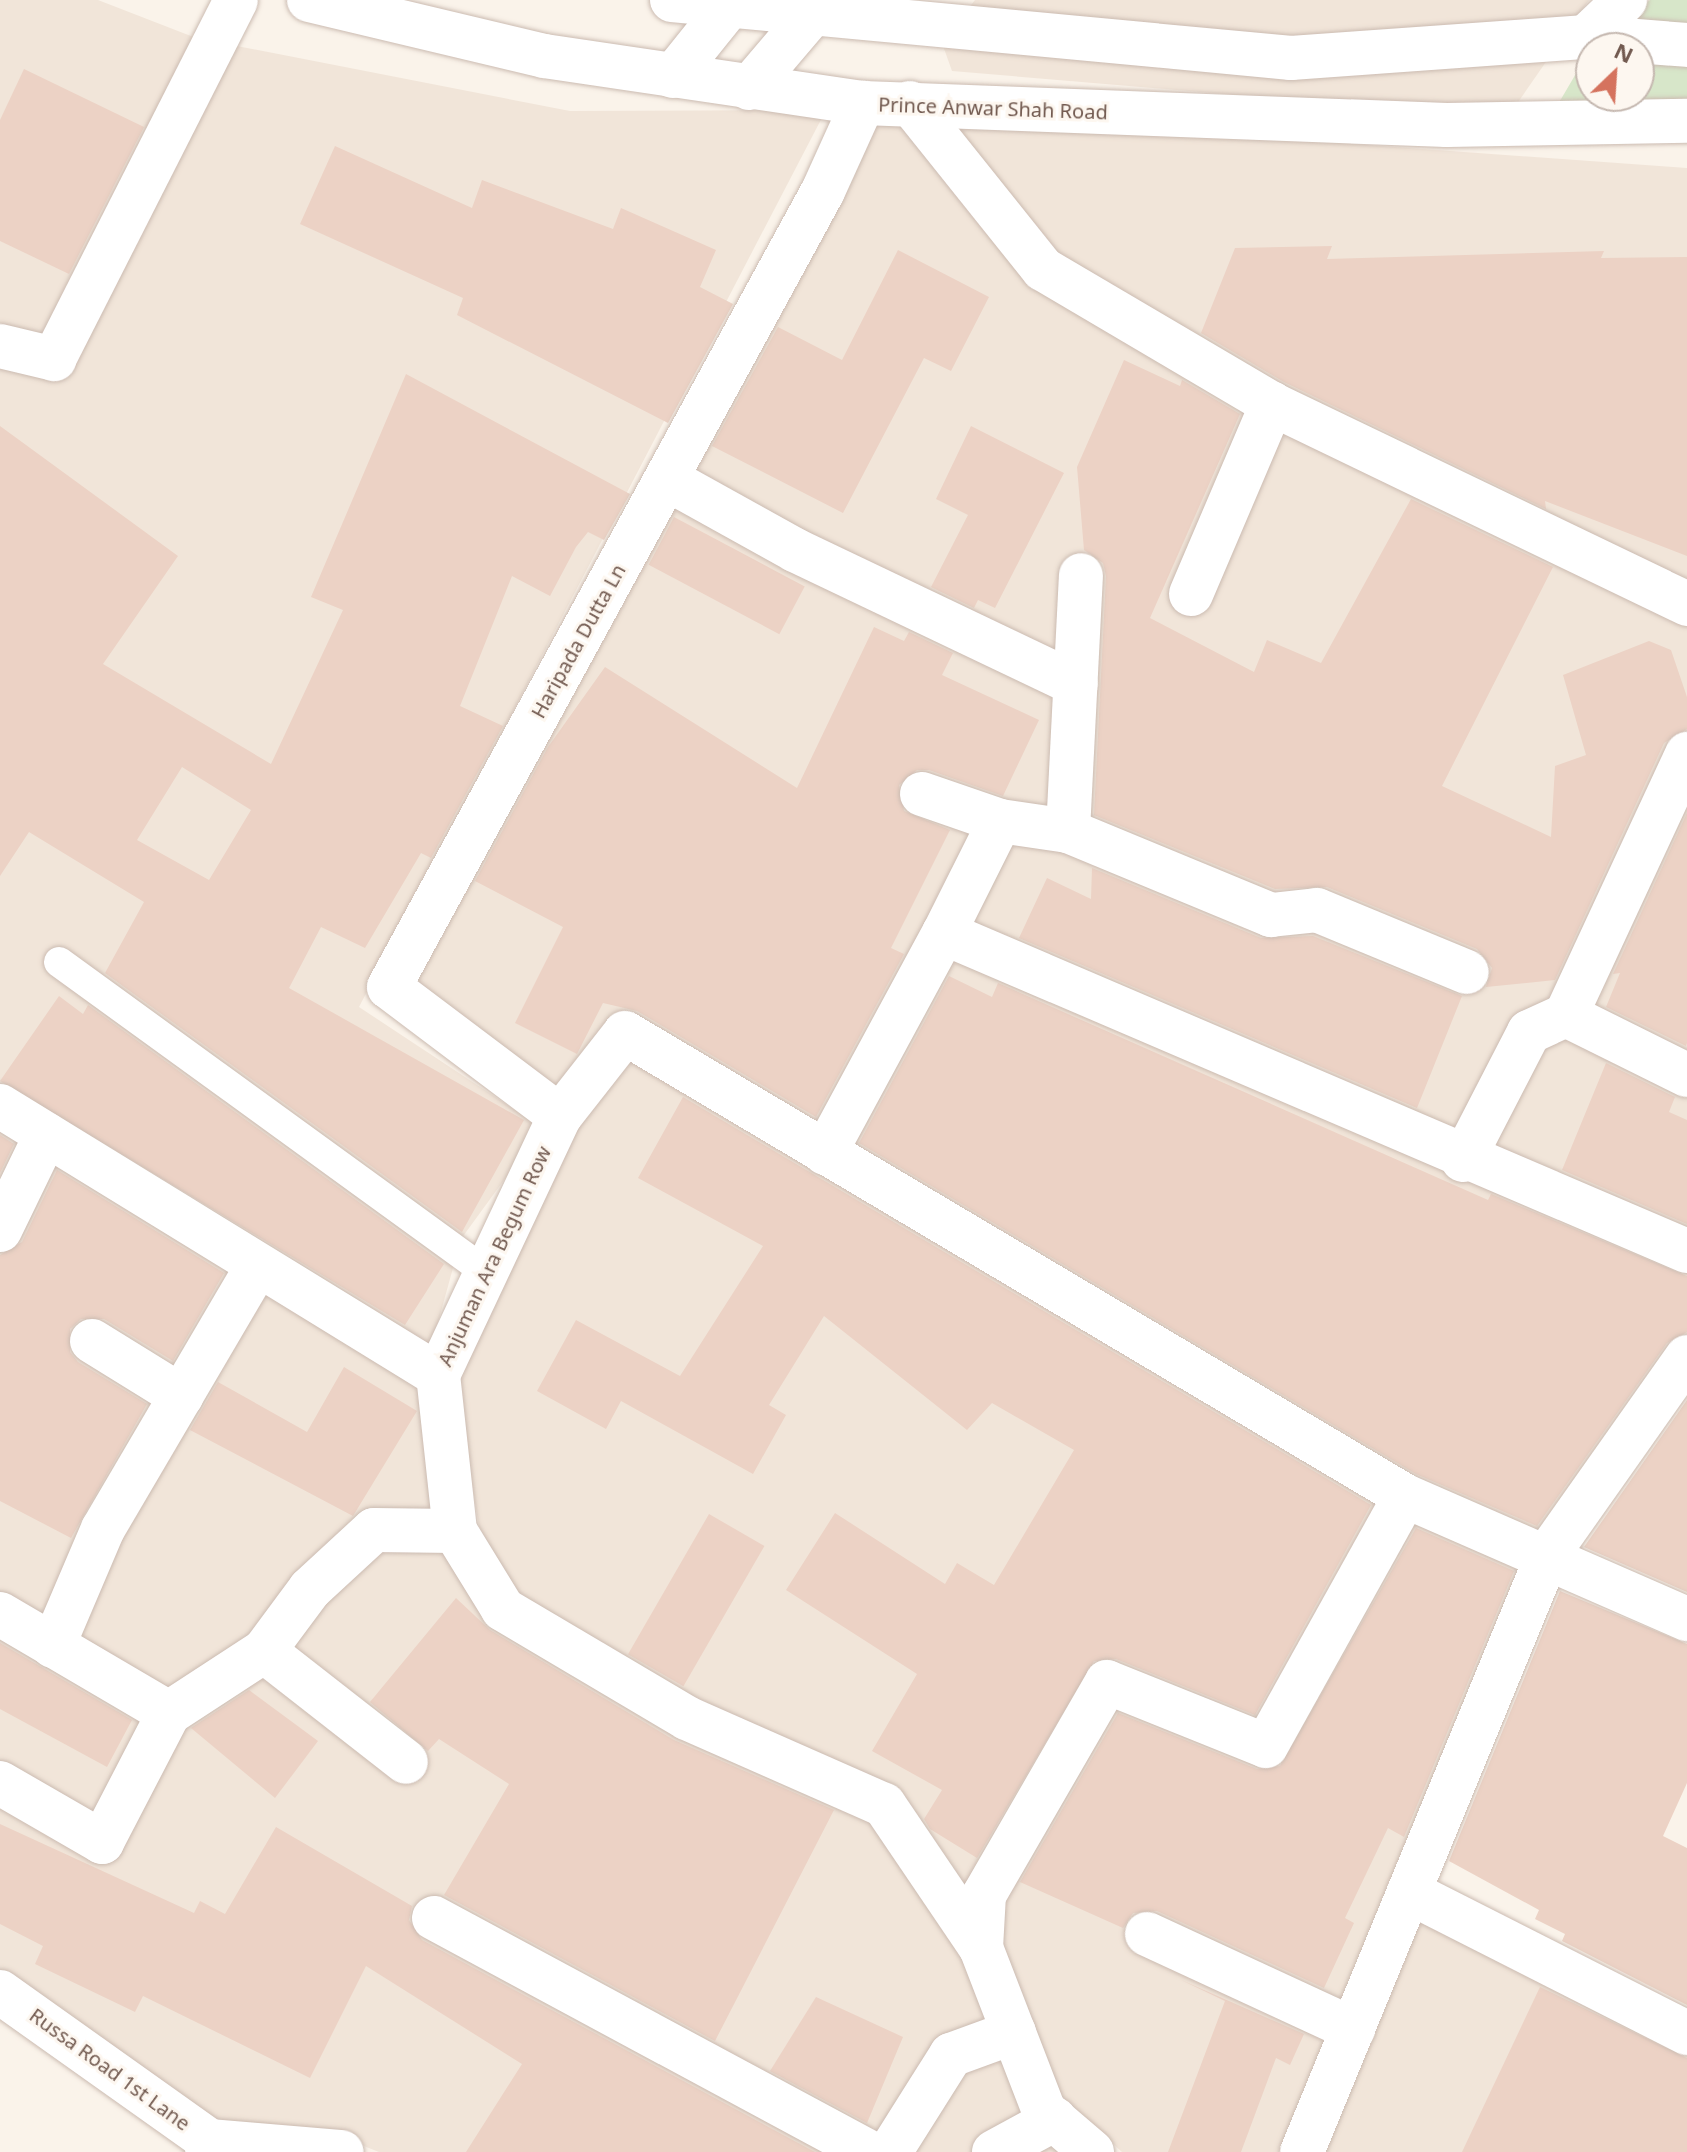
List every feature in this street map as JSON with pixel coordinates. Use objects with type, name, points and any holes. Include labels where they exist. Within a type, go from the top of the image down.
[{"type":"street","points":[[0,346],[54,359],[236,0]]},
{"type":"street","name":"Prince Anwar Shah Road","points":[[309,0],[544,56],[863,103],[1447,125],[1687,121]]},
{"type":"street","points":[[672,0],[817,8],[1291,58],[1575,38]]},
{"type":"street","points":[[1591,32],[1625,0]]},
{"type":"street","points":[[673,76],[730,4]]},
{"type":"street","points":[[749,88],[817,8]]},
{"type":"street","points":[[1655,42],[1687,45]]},
{"type":"street","name":"Haripada Dutta Ln","points":[[560,1116],[389,987],[667,479],[863,103]]},
{"type":"street","points":[[910,103],[1043,269],[1272,404],[1687,604]]},
{"type":"street","points":[[1191,594],[1272,404]]},
{"type":"street","points":[[667,479],[795,550],[1076,684]]},
{"type":"street","points":[[1068,831],[1081,575]]},
{"type":"street","points":[[1463,1160],[1529,1032],[1566,1015],[1687,754]]},
{"type":"street","points":[[922,794],[1000,821],[1068,831],[1271,915],[1317,910],[1467,972]]},
{"type":"street","points":[[1000,821],[944,933],[825,1153],[1405,1496],[1548,1554],[1687,1619]]},
{"type":"street","points":[[944,933],[1463,1160],[1687,1251]]},
{"type":"street","points":[[1566,1015],[1687,1075]]},
{"type":"street","name":"Anjuman Ara Begum Row","points":[[825,1153],[625,1033],[560,1116],[438,1375],[455,1531],[503,1609],[687,1718],[884,1805],[981,1948],[1044,2111],[1077,2142]]},
{"type":"street","points":[[0,1106],[257,1267],[438,1375]]},
{"type":"street","points":[[0,1230],[46,1135]]},
{"type":"street","points":[[53,1646],[103,1529],[257,1267]]},
{"type":"street","points":[[92,1341],[181,1396]]},
{"type":"street","points":[[1302,2152],[1548,1554],[1687,1357]]},
{"type":"street","points":[[981,1948],[984,1895],[1107,1682],[1266,1746],[1405,1496]]},
{"type":"street","points":[[0,1783],[102,1842],[169,1713],[264,1651],[310,1589],[374,1530],[455,1531]]},
{"type":"street","points":[[0,1614],[169,1713]]},
{"type":"street","points":[[264,1651],[406,1762]]},
{"type":"street","points":[[1409,1892],[1687,2033]]},
{"type":"street","points":[[434,1918],[868,2152]]},
{"type":"street","points":[[1147,1934],[1353,2029]]},
{"type":"street","name":"Russa Road 1st Lane","points":[[0,1992],[208,2146]]},
{"type":"street","points":[[890,2152],[951,2055],[1014,2032]]},
{"type":"street","points":[[994,2152],[1077,2142]]},
{"type":"street","points":[[208,2146],[342,2152]]},
{"type":"lane","points":[[59,962],[486,1272]]},
{"type":"shaded area","points":[[0,0],[98,0],[196,38],[570,111],[826,110],[359,1007],[542,1128],[461,1239],[424,1373],[0,1112]]},
{"type":"shaded area","points":[[975,0],[1589,0],[1507,118],[952,71],[942,43]]},
{"type":"shaded area","points":[[867,109],[1687,168],[1687,1340],[1531,1561],[1286,2152],[1122,2152],[1058,2093],[892,1791],[691,1695],[511,1597],[479,1526],[454,1377],[519,1218],[587,1114],[411,977]]},
{"type":"shaded area","points":[[0,1126],[427,1382],[487,1617],[879,1817],[969,1953],[1075,2152],[379,2152],[336,2135],[210,2124],[0,1970]]},
{"type":"shaded area","points":[[1419,1913],[1687,2054],[1687,2152],[1321,2152]]},
{"type":"green space","points":[[1650,0],[1687,0],[1687,133],[1547,123],[1575,75],[1575,112],[1655,112],[1655,32],[1610,32]]},
{"type":"building","points":[[24,69],[144,127],[69,274],[0,241],[0,120]]},
{"type":"building","points":[[335,146],[472,208],[482,180],[613,229],[621,208],[716,250],[700,287],[733,304],[668,423],[457,315],[463,298],[300,224]]},
{"type":"building","points":[[1332,246],[1327,259],[1604,251],[1601,258],[1687,257],[1687,556],[1545,501],[1546,509],[1284,382],[1201,333],[1235,248]]},
{"type":"building","points":[[898,250],[989,297],[951,371],[924,358],[843,513],[712,446],[778,327],[842,360]]},
{"type":"building","points":[[1124,360],[1180,386],[1182,380],[1240,414],[1150,618],[1254,672],[1267,640],[1321,663],[1411,499],[1553,567],[1442,786],[1551,837],[1555,766],[1586,755],[1563,675],[1649,641],[1671,650],[1687,697],[1687,729],[1664,743],[1555,980],[1486,987],[1492,968],[1477,949],[1327,887],[1275,889],[1094,815],[1106,576],[1103,563],[1084,550],[1077,467]]},
{"type":"building","points":[[406,374],[630,494],[604,540],[588,532],[576,547],[550,596],[512,576],[460,706],[503,726],[431,858],[421,853],[365,948],[321,927],[289,988],[524,1120],[462,1232],[105,973],[144,902],[29,832],[0,876],[0,426],[178,556],[103,664],[271,764],[343,610],[311,597]],"holes":[[[182,767],[251,810],[209,880],[137,840]]]},
{"type":"building","points":[[971,426],[1064,473],[995,608],[978,600],[974,608],[931,587],[968,515],[936,499]]},
{"type":"building","points":[[674,517],[805,586],[779,634],[649,565]]},
{"type":"building","points":[[874,627],[904,641],[909,632],[953,653],[942,675],[1039,720],[1003,796],[929,770],[917,770],[899,785],[904,811],[950,830],[891,948],[904,954],[816,1117],[637,1011],[603,1003],[577,1054],[515,1023],[563,927],[475,881],[548,747],[605,667],[797,788]]},
{"type":"building","points":[[1687,813],[1686,1046],[1606,1007],[1620,973],[1613,974]]},
{"type":"building","points":[[1092,868],[1261,938],[1313,936],[1462,996],[1417,1108],[1019,938],[1047,878],[1091,899]]},
{"type":"building","points":[[949,976],[992,997],[998,983],[1488,1200],[1491,1194],[1687,1276],[1687,1332],[1667,1343],[1537,1526],[1416,1474],[859,1143]]},
{"type":"building","points":[[59,996],[83,1014],[88,1005],[444,1264],[405,1325],[0,1081]]},
{"type":"building","points":[[1606,1063],[1675,1097],[1669,1112],[1687,1120],[1687,1224],[1562,1170]]},
{"type":"building","points":[[683,1097],[1371,1505],[1255,1715],[1116,1659],[1094,1661],[977,1858],[930,1829],[924,1819],[942,1790],[872,1751],[917,1674],[786,1590],[835,1513],[945,1584],[957,1563],[994,1585],[1074,1450],[992,1403],[967,1430],[824,1316],[769,1405],[786,1415],[753,1474],[621,1401],[606,1429],[537,1391],[576,1320],[680,1376],[763,1246],[638,1178]]},
{"type":"building","points":[[0,1135],[14,1144],[0,1173]]},
{"type":"building","points":[[57,1170],[224,1273],[173,1361],[104,1319],[81,1319],[70,1329],[70,1352],[78,1362],[147,1404],[71,1538],[0,1501],[0,1255],[22,1242]]},
{"type":"building","points":[[344,1367],[417,1411],[353,1516],[190,1430],[218,1382],[307,1432]]},
{"type":"building","points":[[1687,1400],[1687,1592],[1584,1547]]},
{"type":"building","points":[[709,1514],[764,1546],[683,1686],[628,1654]]},
{"type":"building","points":[[1416,1528],[1514,1571],[1404,1837],[1388,1828],[1345,1918],[1354,1923],[1324,1988],[1157,1911],[1133,1913],[1123,1928],[1020,1882],[1118,1713],[1257,1769],[1280,1766]]},
{"type":"building","points":[[1560,1591],[1687,1644],[1687,1783],[1663,1836],[1687,1848],[1687,2005],[1562,1941],[1565,1934],[1535,1919],[1539,1910],[1449,1861]]},
{"type":"building","points":[[456,1598],[490,1630],[674,1740],[834,1810],[715,2041],[444,1895],[509,1784],[439,1739],[428,1751],[370,1702]]},
{"type":"building","points":[[0,1643],[132,1720],[107,1767],[0,1709]]},
{"type":"building","points":[[249,1690],[318,1741],[275,1798],[191,1728]]},
{"type":"building","points":[[0,1824],[194,1913],[200,1901],[225,1914],[276,1827],[412,1906],[409,1920],[422,1940],[815,2152],[466,2152],[522,2064],[366,1966],[310,2078],[143,1996],[135,2012],[35,1964],[43,1946],[0,1924]]},
{"type":"building","points":[[1179,1979],[1304,2034],[1290,2065],[1276,2058],[1241,2152],[1168,2152],[1225,2001]]},
{"type":"building","points":[[1540,1987],[1687,2058],[1687,2152],[1462,2152]]},
{"type":"building","points":[[816,1997],[903,2037],[867,2123],[770,2071]]}]
